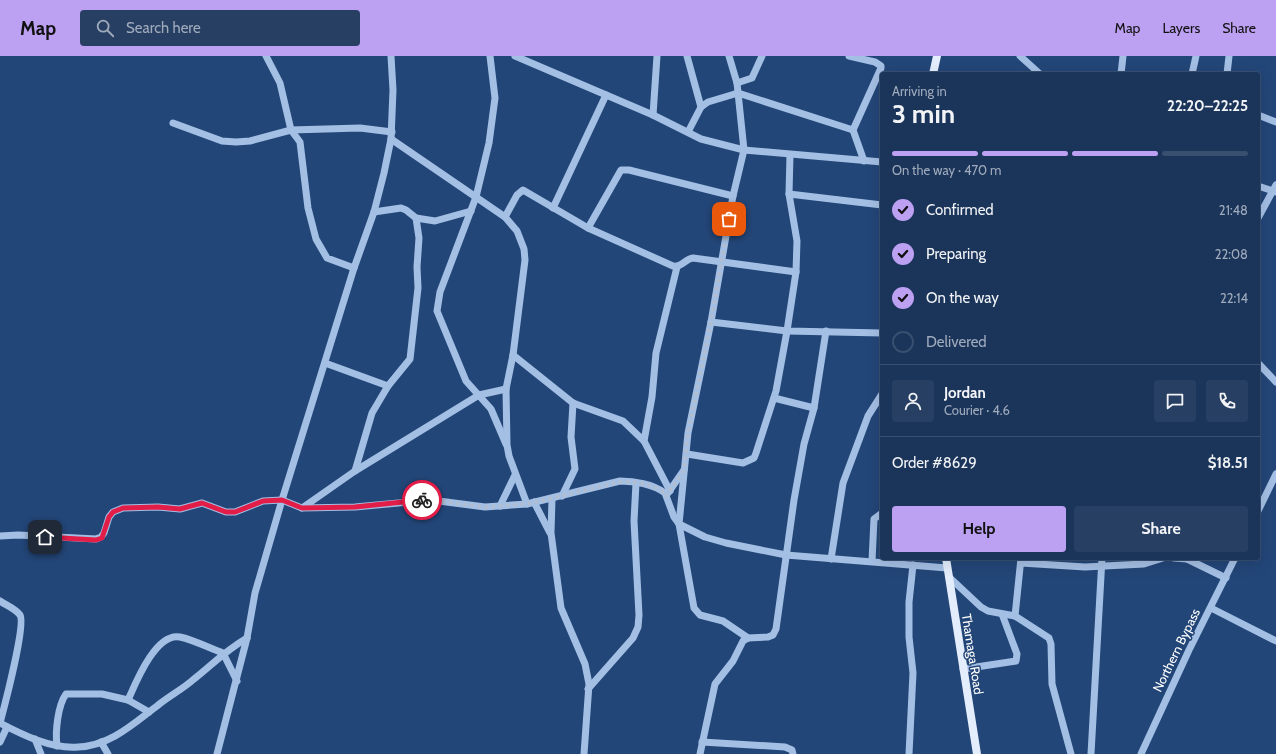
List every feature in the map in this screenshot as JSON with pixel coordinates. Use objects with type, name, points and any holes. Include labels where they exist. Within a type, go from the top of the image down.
[{"type":"main road","points":[[933,72],[937,56]]},
{"type":"main road","name":"Thamaga Road","points":[[946,560],[977,754]]},
{"type":"street","points":[[266,56],[280,83],[291,130],[300,143],[308,208],[316,239],[327,258],[354,268]]},
{"type":"street","points":[[217,754],[237,681],[255,593],[282,500],[354,268],[374,212],[392,136],[393,90],[391,56]]},
{"type":"street","points":[[490,56],[495,98],[489,143],[476,197],[440,292],[437,311],[466,380],[491,409],[507,445],[515,475],[550,533]]},
{"type":"street","points":[[515,56],[653,115],[701,139],[744,150],[880,162]]},
{"type":"street","points":[[653,115],[657,56]]},
{"type":"street","points":[[687,56],[701,107]]},
{"type":"street","points":[[730,56],[737,83],[744,150],[733,196],[711,322],[688,433],[679,524],[694,608],[700,615],[723,621],[748,638]]},
{"type":"street","points":[[737,83],[752,78],[762,56]]},
{"type":"street","points":[[849,56],[874,62],[881,66],[853,130],[864,161]]},
{"type":"street","points":[[1020,56],[1038,72]]},
{"type":"street","points":[[1121,72],[1123,56]]},
{"type":"street","points":[[1192,72],[1196,56]]},
{"type":"street","points":[[1226,72],[1229,56]]},
{"type":"street","points":[[688,132],[701,107],[708,102],[738,93],[853,130]]},
{"type":"street","points":[[553,208],[606,95]]},
{"type":"street","points":[[1260,117],[1276,122]]},
{"type":"street","points":[[173,123],[222,141],[236,142],[250,142],[291,130],[360,128],[392,136],[505,217],[517,231],[524,249],[525,260],[513,355],[506,389],[507,445]]},
{"type":"street","points":[[687,454],[743,463],[749,461],[756,453],[774,398],[787,331],[796,272],[797,241],[789,194],[790,155]]},
{"type":"street","points":[[588,228],[622,170],[629,170],[733,196]]},
{"type":"street","points":[[1260,186],[1275,189],[1260,215]]},
{"type":"street","points":[[505,217],[517,195],[523,190],[588,228],[677,267]]},
{"type":"street","points":[[789,194],[880,205]]},
{"type":"street","points":[[374,212],[401,208],[416,218],[441,221],[471,211]]},
{"type":"street","points":[[355,471],[372,413],[388,386],[406,367],[410,359],[418,288],[417,272],[419,238],[416,218]]},
{"type":"street","points":[[644,441],[659,338],[677,267],[689,258],[796,272]]},
{"type":"street","points":[[711,322],[787,331],[880,333]]},
{"type":"street","points":[[700,754],[715,684],[733,661],[743,641],[748,638],[768,637],[773,635],[776,630],[786,555],[804,444],[814,408],[826,332]]},
{"type":"street","points":[[513,355],[573,403],[623,421],[644,441],[668,493],[674,517],[679,524],[706,537],[726,543],[786,555],[872,561],[913,566],[948,573],[981,607],[1002,614],[1015,616],[1049,638],[1052,644],[1052,684],[1071,754]]},
{"type":"street","points":[[325,363],[388,386]]},
{"type":"street","points":[[1260,365],[1276,382]]},
{"type":"street","points":[[302,508],[355,471],[479,395],[506,389]]},
{"type":"street","points":[[831,559],[844,483],[868,416],[880,397]]},
{"type":"street","points":[[774,398],[814,408]]},
{"type":"street","points":[[562,496],[575,469],[571,437],[573,403]]},
{"type":"street","points":[[668,493],[684,470]]},
{"type":"street","points":[[1260,507],[1276,474]]},
{"type":"street","points":[[500,506],[515,475]]},
{"type":"street","points":[[0,536],[18,535],[96,540],[102,538],[106,523],[113,512],[123,508],[158,507],[180,509],[202,503],[226,512],[235,512],[263,501],[282,500],[302,508],[355,507],[431,500],[485,507],[531,503],[620,482],[636,483],[668,493]]},
{"type":"street","points":[[588,689],[633,638],[638,627],[639,615],[634,521],[636,483]]},
{"type":"street","points":[[552,499],[550,533],[561,608],[585,664],[588,689],[584,754]]},
{"type":"street","points":[[872,561],[872,526],[874,519],[880,514]]},
{"type":"street","points":[[1015,616],[1021,560],[1102,566],[1144,561]]},
{"type":"street","points":[[1091,754],[1102,560]]},
{"type":"street","points":[[1188,560],[1226,578]]},
{"type":"street","name":"Northern Bypass","points":[[1141,754],[1186,656],[1234,560]]},
{"type":"street","points":[[910,754],[913,673],[909,637],[909,602],[913,566]]},
{"type":"street","points":[[0,601],[18,612],[22,620],[20,639],[0,742]]},
{"type":"street","points":[[1211,608],[1276,641]]},
{"type":"street","points":[[964,669],[1016,660],[1017,654],[1002,614]]},
{"type":"street","points":[[128,700],[145,664],[159,646],[168,638],[179,637],[223,653],[237,681]]},
{"type":"street","points":[[3,724],[36,739],[57,746],[78,747],[101,742],[118,735],[193,680],[223,653],[247,638]]},
{"type":"street","points":[[57,746],[56,731],[66,694],[102,694],[128,700],[149,712]]},
{"type":"street","points":[[36,739],[41,754]]},
{"type":"street","points":[[101,742],[108,754]]},
{"type":"street","points":[[702,742],[785,747],[792,750],[793,754]]},
{"type":"street","points":[[68,754],[78,747]]},
{"type":"way so far","points":[[422,500],[485,507],[527,504],[628,481],[654,487],[665,493],[666,496],[684,470],[687,454],[688,433],[711,322],[729,219]]},
{"type":"route","points":[[45,537],[84,538],[96,540],[102,538],[109,517],[113,512],[123,508],[158,507],[180,509],[199,503],[205,503],[226,512],[235,512],[263,501],[282,500],[302,508],[355,507],[381,503],[422,500]]}]
